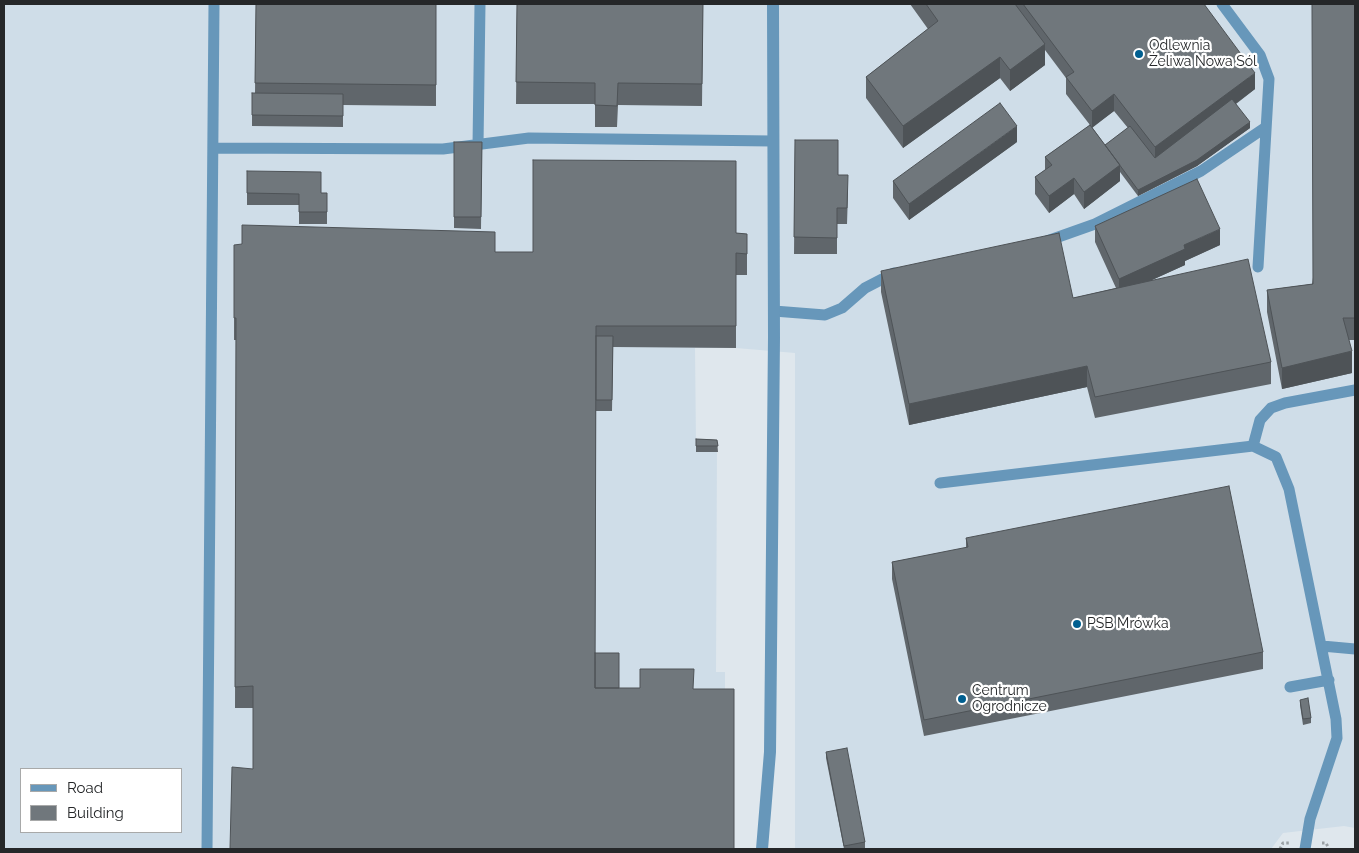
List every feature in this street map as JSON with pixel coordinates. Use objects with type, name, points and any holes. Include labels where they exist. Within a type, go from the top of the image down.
[{"type":"street","points":[[762,849],[770,752],[774,311],[773,4]]},
{"type":"lane","points":[[207,849],[214,4]]},
{"type":"lane","points":[[478,145],[480,4]]},
{"type":"lane","points":[[1222,4],[1266,66],[1269,79],[1258,267]]},
{"type":"lane","points":[[1037,243],[1055,240],[1096,224],[1193,175],[1266,127]]},
{"type":"lane","points":[[213,148],[442,149],[529,138],[772,141]]},
{"type":"lane","points":[[774,311],[825,316],[842,308],[879,279],[904,270]]},
{"type":"lane","points":[[1253,446],[1260,420],[1271,408],[1285,403],[1355,390]]},
{"type":"lane","points":[[940,483],[1253,446],[1276,457],[1289,489],[1329,680],[1337,738],[1310,819],[1305,849]]},
{"type":"lane","points":[[1322,646],[1355,650]]},
{"type":"lane","points":[[1290,687],[1329,680]]},
{"type":"shaded area","points":[[4,4],[1355,4],[1355,828],[1344,826],[1283,833],[1271,849],[795,849],[795,353],[736,348],[695,348],[696,445],[717,446],[716,672],[725,672],[725,710],[734,849],[4,849]]},
{"type":"building","points":[[256,4],[436,4],[436,85],[255,83]]},
{"type":"building","points":[[517,4],[703,4],[702,84],[618,83],[617,106],[595,105],[595,83],[516,82]]},
{"type":"building","points":[[926,4],[1015,4],[1045,44],[1010,70],[1000,57],[903,126],[866,77],[938,21]]},
{"type":"building","name":"Odlewnia Żeliwa Nowa Sól","points":[[1023,4],[1204,4],[1255,73],[1155,147],[1114,94],[1092,111],[1066,77],[1074,72]]},
{"type":"building","points":[[1312,4],[1355,4],[1355,318],[1343,318],[1352,351],[1282,368],[1267,290],[1313,284]]},
{"type":"building","points":[[252,93],[343,94],[343,116],[252,115]]},
{"type":"building","points":[[1232,99],[1250,122],[1197,160],[1138,190],[1105,145],[1130,126],[1155,158]]},
{"type":"building","points":[[1000,103],[1017,126],[909,204],[893,181]]},
{"type":"building","points":[[1090,125],[1120,165],[1084,192],[1074,178],[1049,196],[1035,177],[1052,165],[1045,157]]},
{"type":"building","points":[[795,140],[838,140],[838,175],[848,175],[847,208],[837,208],[837,238],[794,237]]},
{"type":"building","points":[[454,142],[482,142],[481,217],[454,217]]},
{"type":"building","points":[[533,160],[736,161],[736,233],[747,234],[747,254],[736,253],[736,326],[596,326],[595,688],[640,688],[640,669],[694,669],[693,689],[734,689],[734,849],[230,849],[232,767],[253,769],[253,686],[235,687],[236,318],[234,318],[234,245],[242,244],[242,225],[495,232],[495,252],[533,252]]},
{"type":"building","points":[[247,171],[321,172],[321,193],[327,193],[327,212],[299,212],[299,194],[247,193]]},
{"type":"building","points":[[1197,179],[1220,229],[1184,245],[1185,249],[1119,279],[1095,226]]},
{"type":"building","points":[[1059,233],[1073,298],[1248,259],[1271,362],[1095,397],[1087,366],[909,404],[881,271]]},
{"type":"building","points":[[596,336],[613,336],[612,400],[596,400]]},
{"type":"building","points":[[696,439],[717,440],[718,446],[696,446]]},
{"type":"building","name":"PSB Mrówka","points":[[1229,486],[1263,652],[924,720],[892,562],[968,547],[966,538]]},
{"type":"building","points":[[595,653],[619,653],[619,688],[595,688]]},
{"type":"building","points":[[1308,698],[1311,718],[1303,719],[1300,700]]},
{"type":"building","points":[[847,748],[865,842],[844,846],[826,752]]},
{"type":"place","name":"Odlewnia Żeliwa Nowa Sól","points":[[1139,54]]},
{"type":"place","name":"PSB Mrówka","points":[[1077,624]]},
{"type":"place","name":"Centrum Ogrodnicze","points":[[962,699]]}]
